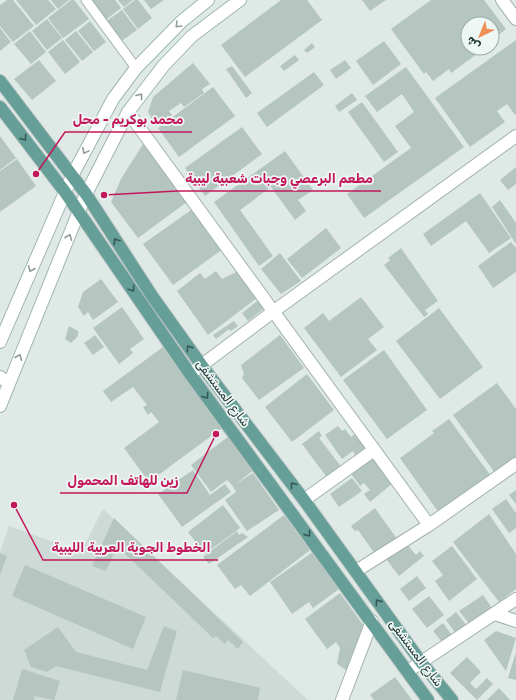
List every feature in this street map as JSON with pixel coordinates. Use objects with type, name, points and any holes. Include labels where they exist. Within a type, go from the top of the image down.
[{"type":"main road","name":"شارع المستشفى","points":[[0,81],[86,194],[152,296],[202,366],[304,500],[421,662],[452,700]]},
{"type":"main road","name":"شارع المستشفى","points":[[0,107],[65,192],[190,374],[428,700]]},
{"type":"street","points":[[0,342],[72,176],[113,99],[136,68],[182,21],[208,0]]},
{"type":"street","points":[[0,406],[4,380],[86,194],[128,112],[164,65],[192,36],[240,0]]},
{"type":"street","points":[[506,2],[516,19]]},
{"type":"street","points":[[128,112],[429,525]]},
{"type":"street","points":[[190,374],[274,311],[516,136]]},
{"type":"street","points":[[304,500],[374,450]]},
{"type":"street","points":[[356,571],[429,525],[516,464]]},
{"type":"street","points":[[408,671],[516,599]]},
{"type":"street","points":[[495,614],[516,621]]},
{"type":"street","points":[[342,700],[372,622]]},
{"type":"lane","points":[[86,0],[136,68]]},
{"type":"shaded area","points":[[103,509],[308,700],[0,700],[0,552],[9,526],[81,552]]},
{"type":"building","points":[[7,0],[13,0],[34,26],[13,42],[0,26],[0,5]]},
{"type":"building","points":[[16,0],[48,0],[56,9],[36,25]]},
{"type":"building","points":[[51,0],[69,0],[58,9]]},
{"type":"building","points":[[71,0],[74,0],[89,19],[63,38],[48,18]]},
{"type":"building","points":[[89,0],[115,0],[121,8],[104,21]]},
{"type":"building","points":[[118,0],[133,0],[124,7]]},
{"type":"building","points":[[135,0],[138,0],[152,18],[138,29],[123,9]]},
{"type":"building","points":[[144,0],[164,0],[151,9]]},
{"type":"building","points":[[281,0],[307,0],[322,20],[245,77],[221,45]]},
{"type":"building","points":[[362,0],[386,0],[370,11]]},
{"type":"building","points":[[431,0],[484,0],[496,16],[460,16],[460,56],[474,56],[451,73],[449,69],[433,81],[426,72],[424,74],[391,29]]},
{"type":"building","points":[[122,10],[137,30],[120,42],[105,22]]},
{"type":"building","points":[[47,19],[62,38],[47,50],[32,31]]},
{"type":"building","points":[[90,21],[106,42],[94,51],[78,31]]},
{"type":"building","points":[[500,21],[506,29],[500,34]]},
{"type":"building","points":[[0,28],[11,42],[0,51]]},
{"type":"building","points":[[30,31],[46,52],[31,64],[14,44]]},
{"type":"building","points":[[76,31],[93,52],[82,61],[65,40]]},
{"type":"building","points":[[63,40],[80,62],[65,74],[48,52]]},
{"type":"building","points":[[516,40],[516,114],[515,115],[507,104],[497,111],[505,122],[470,147],[435,98],[494,56],[500,56],[500,51]]},
{"type":"building","points":[[384,41],[401,64],[373,85],[356,61]]},
{"type":"building","points":[[312,43],[315,47],[307,53],[304,50]]},
{"type":"building","points":[[295,55],[299,60],[284,71],[280,66]]},
{"type":"building","points":[[39,60],[56,81],[32,100],[14,79]]},
{"type":"building","points":[[345,60],[351,68],[336,79],[330,70]]},
{"type":"building","points":[[193,63],[210,84],[202,89],[204,93],[184,107],[181,103],[169,111],[172,115],[156,126],[148,112],[153,97]]},
{"type":"building","points":[[232,66],[252,93],[246,98],[226,69]]},
{"type":"building","points":[[406,67],[464,147],[364,218],[347,194],[411,148],[395,126],[414,112],[402,94],[377,112],[365,96]]},
{"type":"building","points":[[314,72],[324,85],[267,127],[257,113]]},
{"type":"building","points":[[213,87],[235,116],[179,157],[158,128]]},
{"type":"building","points":[[352,93],[357,100],[339,112],[335,106]]},
{"type":"building","points":[[362,102],[398,152],[384,162],[348,112]]},
{"type":"building","points":[[242,127],[262,154],[205,196],[185,168]]},
{"type":"building","points":[[0,136],[16,158],[0,170]]},
{"type":"building","points":[[143,144],[151,144],[191,199],[138,238],[111,202],[121,179]]},
{"type":"building","points":[[285,151],[313,190],[298,200],[306,211],[295,220],[271,187],[240,210],[273,256],[259,266],[214,202]]},
{"type":"building","points":[[17,159],[36,186],[0,212],[0,171]]},
{"type":"building","points":[[516,167],[516,184],[508,190],[500,180]]},
{"type":"building","points":[[480,193],[511,238],[489,253],[466,221],[431,246],[423,234]]},
{"type":"building","points":[[500,200],[516,223],[516,244],[492,207]]},
{"type":"building","points":[[194,208],[223,249],[173,285],[143,244]]},
{"type":"building","points":[[326,228],[341,248],[302,278],[287,259]]},
{"type":"building","points":[[511,242],[516,248],[516,272],[493,288],[478,266]]},
{"type":"building","points":[[401,248],[438,301],[425,310],[428,314],[424,317],[384,265],[390,260],[388,258]]},
{"type":"building","points":[[280,253],[301,281],[281,294],[261,269]]},
{"type":"building","points":[[216,271],[222,279],[238,271],[257,298],[208,335],[177,291],[200,273],[205,279]]},
{"type":"building","points":[[101,279],[118,302],[93,320],[88,312],[84,316],[78,307],[83,292]]},
{"type":"building","points":[[361,297],[384,327],[368,339],[377,350],[341,377],[304,328],[323,313],[329,321]]},
{"type":"building","points":[[260,299],[266,307],[248,321],[242,313]]},
{"type":"building","points":[[122,307],[144,339],[130,349],[133,353],[119,364],[93,328]]},
{"type":"building","points":[[439,308],[483,367],[440,399],[396,341]]},
{"type":"building","points":[[234,321],[238,326],[231,331],[229,329],[216,339],[213,335]]},
{"type":"building","points":[[69,326],[78,331],[78,336],[71,343],[65,339]]},
{"type":"building","points":[[95,335],[104,347],[93,355],[84,343]]},
{"type":"building","points":[[280,335],[304,368],[259,400],[242,378],[244,374],[241,365]]},
{"type":"building","points":[[163,347],[222,428],[149,482],[124,448],[159,422],[151,412],[148,415],[143,407],[147,405],[133,387],[111,402],[103,391]]},
{"type":"building","points":[[384,350],[427,410],[387,439],[343,380]]},
{"type":"building","points":[[307,374],[334,410],[292,442],[265,407]]},
{"type":"building","points":[[497,383],[516,409],[516,458],[495,473],[453,415]]},
{"type":"building","points":[[449,419],[491,476],[439,513],[400,458],[434,433],[432,431]]},
{"type":"building","points":[[338,426],[342,431],[345,429],[351,437],[355,434],[365,448],[355,455],[353,451],[342,459],[325,435]]},
{"type":"building","points":[[319,431],[322,436],[319,438],[343,469],[329,480],[302,444]]},
{"type":"building","points":[[229,436],[254,470],[234,485],[253,473],[279,510],[247,531],[225,500],[236,492],[233,486],[227,480],[211,492],[191,465]]},
{"type":"building","points":[[371,454],[393,483],[370,502],[364,494],[370,490],[364,483],[360,486],[349,471]]},
{"type":"building","points":[[193,470],[210,495],[225,484],[231,492],[182,527],[158,494]]},
{"type":"building","points":[[352,478],[362,491],[339,507],[330,494]]},
{"type":"building","points":[[516,490],[516,504],[509,495]]},
{"type":"building","points":[[506,499],[516,513],[516,528],[509,533],[492,509]]},
{"type":"building","points":[[223,505],[240,528],[205,554],[188,532]]},
{"type":"building","points":[[375,508],[397,539],[375,554],[358,530],[355,531],[351,526]]},
{"type":"building","points":[[489,514],[516,554],[516,589],[499,602],[453,542]]},
{"type":"building","points":[[284,515],[310,550],[250,596],[241,585],[235,589],[217,565]]},
{"type":"building","points":[[114,518],[243,642],[238,649],[228,640],[225,644],[216,636],[213,638],[117,546],[106,571],[92,566]]},
{"type":"building","points":[[237,531],[239,535],[242,533],[248,537],[209,564],[203,557]]},
{"type":"building","points":[[406,543],[416,555],[420,551],[424,556],[399,576],[386,559]]},
{"type":"building","points":[[452,546],[477,579],[449,601],[435,581],[443,575],[432,561]]},
{"type":"building","points":[[313,552],[339,589],[313,608],[309,602],[292,614],[270,582]]},
{"type":"building","points":[[0,553],[7,556],[0,575]]},
{"type":"building","points":[[25,565],[146,617],[133,649],[12,596]]},
{"type":"building","points":[[417,576],[426,588],[409,601],[400,589]]},
{"type":"building","points":[[340,593],[366,629],[349,672],[337,664],[340,648],[336,642],[327,649],[305,619]]},
{"type":"building","points":[[483,595],[492,608],[471,626],[459,611]]},
{"type":"building","points":[[429,596],[444,615],[427,628],[412,609]]},
{"type":"building","points":[[456,612],[468,627],[457,635],[446,620]]},
{"type":"building","points":[[443,623],[452,635],[442,642],[433,631]]},
{"type":"building","points":[[164,626],[177,631],[160,692],[56,666],[47,672],[31,667],[24,650],[58,627],[76,652],[147,670]]},
{"type":"building","points":[[496,631],[516,638],[506,671],[484,640]]},
{"type":"building","points":[[516,652],[516,680],[508,678]]},
{"type":"building","points":[[467,657],[481,672],[470,683],[476,689],[487,678],[493,684],[477,700],[450,673]]},
{"type":"building","points":[[22,669],[60,681],[54,700],[35,696],[34,700],[13,700]]},
{"type":"building","points":[[183,670],[260,688],[258,700],[176,700]]},
{"type":"building","points":[[395,677],[412,700],[374,700],[370,695]]},
{"type":"building","points":[[499,688],[510,700],[487,700]]},
{"type":"place","name":"محمد بوكريم - محل","points":[[36,174]]},
{"type":"place","name":"مطعم البرعصي وجبات شعبية ليبية","points":[[104,195]]},
{"type":"place","name":"زين للهاتف المحمول","points":[[216,434]]},
{"type":"place","name":"الخطوط الجوية العربية الليبية","points":[[14,505]]}]
